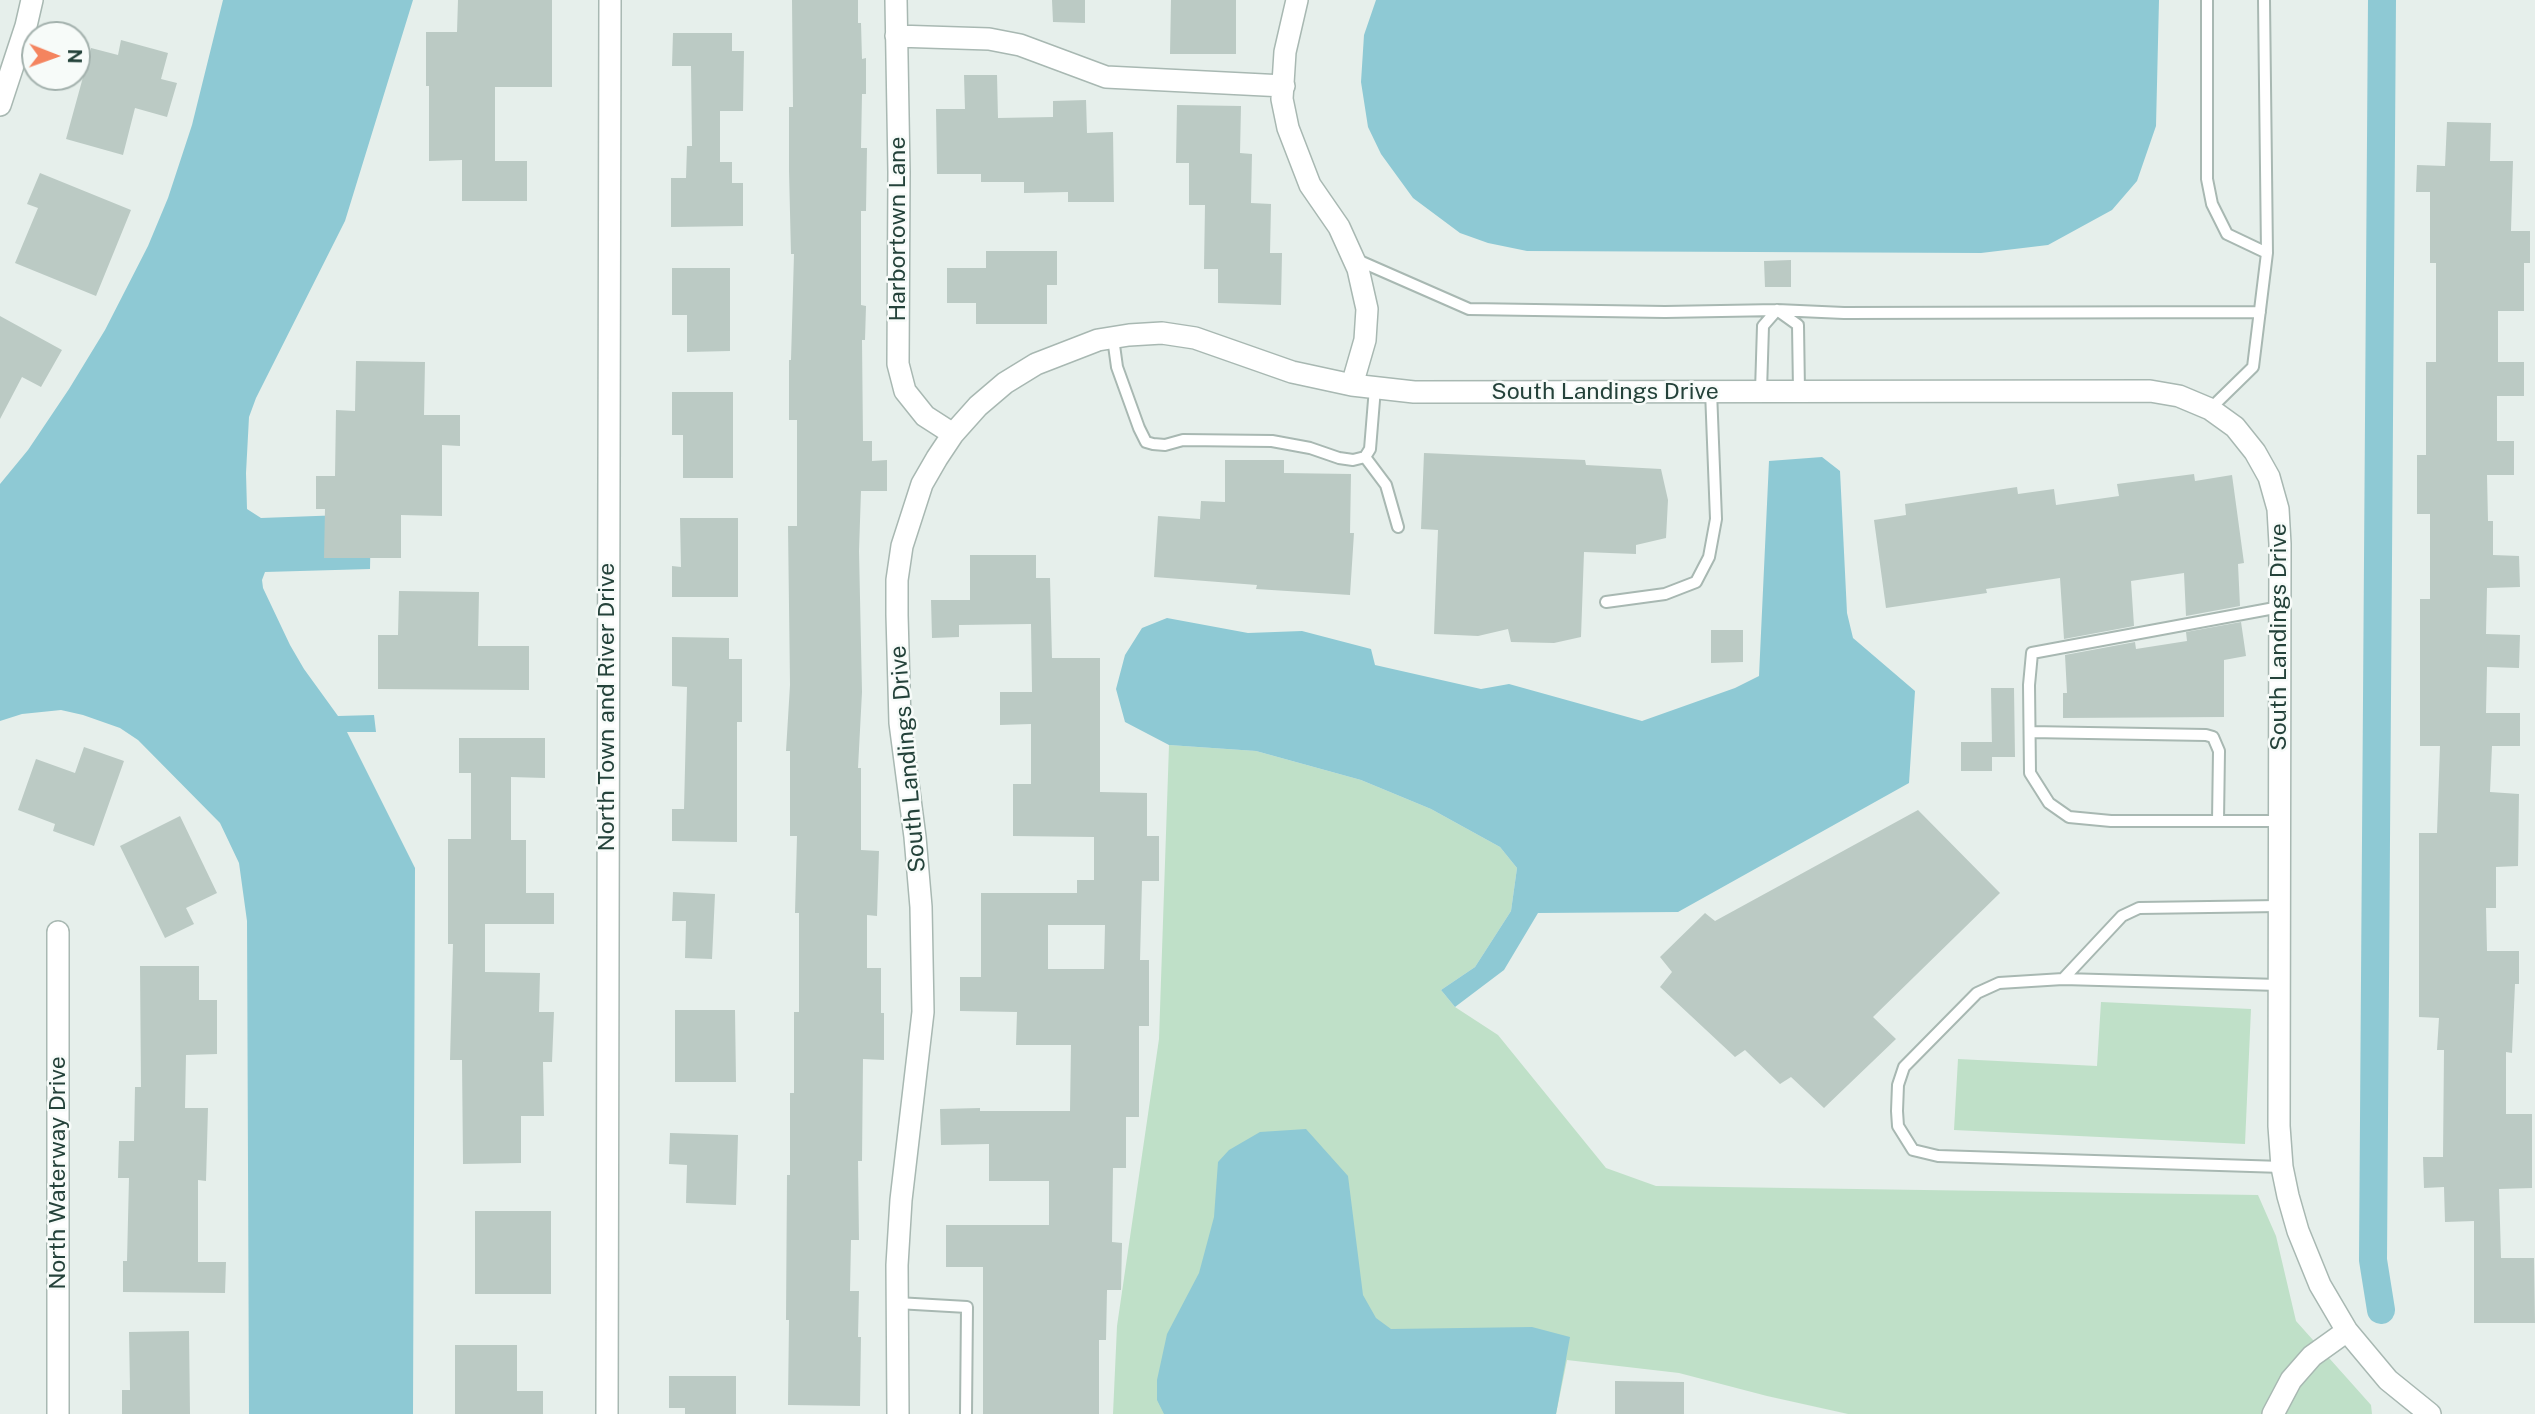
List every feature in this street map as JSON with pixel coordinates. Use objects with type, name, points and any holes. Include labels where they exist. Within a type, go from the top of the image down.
[{"type":"street","points":[[0,106],[32,0]]},
{"type":"street","name":"North Town and River Drive","points":[[607,1414],[610,0]]},
{"type":"street","name":"Harbortown Lane","points":[[896,0],[898,364],[905,391],[925,416],[953,434]]},
{"type":"street","points":[[1297,0],[1285,52],[1282,99],[1288,128],[1310,185],[1339,227],[1358,269],[1367,309],[1365,340],[1352,386]]},
{"type":"street","points":[[896,36],[960,36],[1020,45],[1106,77],[1284,86]]},
{"type":"street","name":"South Landings Drive","points":[[898,1414],[901,1200],[923,1012],[921,908],[900,723],[897,580],[902,546],[919,493],[937,458],[953,434],[1005,383],[1036,364],[1098,340],[1162,334],[1195,338],[1292,372],[1352,386],[1414,392],[2150,391],[2179,396],[2210,409],[2235,427],[2255,452],[2269,477],[2278,509],[2279,1126],[2282,1167],[2298,1231],[2320,1286],[2347,1331],[2388,1380],[2430,1414]]},
{"type":"street","name":"North Waterway Drive","points":[[58,932],[58,1414]]},
{"type":"street","points":[[2273,1414],[2291,1380],[2305,1364],[2347,1331]]},
{"type":"lane","points":[[2207,0],[2207,178],[2212,204],[2227,234],[2267,253]]},
{"type":"lane","points":[[2210,409],[2253,366],[2267,253],[2264,0]]},
{"type":"lane","points":[[1353,258],[1469,309],[1665,312],[1777,310],[1844,313],[2260,312]]},
{"type":"lane","points":[[1777,310],[1798,326],[1800,391]]},
{"type":"lane","points":[[1761,391],[1763,326],[1777,310]]},
{"type":"lane","points":[[1113,338],[1117,367],[1146,442],[1165,445],[1183,440],[1272,441],[1353,460],[1365,457],[1370,449],[1375,388]]},
{"type":"lane","points":[[1606,602],[1665,594],[1696,582],[1709,557],[1716,519],[1711,391]]},
{"type":"lane","points":[[1365,457],[1386,485],[1398,527]]},
{"type":"lane","points":[[2280,607],[2032,653],[2029,685],[2030,773],[2049,803],[2069,817],[2110,821],[2280,821]]},
{"type":"lane","points":[[2029,732],[2213,737],[2219,751],[2218,821]]},
{"type":"lane","points":[[2063,979],[2122,916],[2139,908],[2279,906]]},
{"type":"lane","points":[[2279,985],[2063,979],[1999,983],[1977,993],[1904,1067],[1898,1085],[1898,1126],[1913,1150],[1938,1156],[2282,1167]]},
{"type":"lane","points":[[898,1303],[967,1307],[966,1414]]},
{"type":"green space","points":[[1169,745],[1256,751],[1361,780],[1431,809],[1500,847],[1517,868],[1511,911],[1475,967],[1441,990],[1455,1007],[1498,1035],[1606,1168],[1656,1186],[2258,1195],[2276,1236],[2296,1321],[2371,1405],[2372,1414],[1848,1414],[1679,1373],[1567,1360],[1556,1414],[1113,1414],[1117,1326],[1159,1039]]},
{"type":"green space","points":[[2101,1002],[2251,1009],[2245,1144],[1954,1130],[1958,1059],[2097,1066]]},
{"type":"water","points":[[223,0],[413,0],[345,221],[249,417],[246,473],[247,509],[261,518],[371,514],[370,569],[265,572],[262,580],[263,588],[290,645],[338,716],[374,715],[376,732],[347,732],[415,868],[413,1414],[249,1414],[247,921],[239,863],[220,823],[138,740],[120,728],[61,710],[22,714],[0,721],[0,484],[28,450],[69,389],[105,330],[148,246],[168,198],[192,125]]},
{"type":"water","points":[[1376,0],[2159,0],[2156,126],[2137,181],[2112,210],[2048,245],[1981,253],[1527,251],[1488,243],[1460,233],[1413,198],[1381,154],[1368,127],[1361,82],[1364,35]]},
{"type":"water","points":[[1822,457],[1840,471],[1847,613],[1853,638],[1915,691],[1909,783],[1678,912],[1538,913],[1504,970],[1455,1007],[1441,990],[1475,967],[1511,911],[1517,868],[1500,847],[1431,809],[1361,780],[1256,751],[1169,745],[1125,722],[1116,689],[1125,655],[1142,628],[1167,618],[1248,633],[1302,631],[1371,649],[1375,665],[1481,689],[1509,684],[1642,721],[1735,688],[1759,676],[1769,461]]},
{"type":"water","points":[[1306,1129],[1348,1176],[1363,1295],[1376,1318],[1391,1329],[1532,1327],[1570,1337],[1556,1414],[1164,1414],[1157,1400],[1157,1380],[1167,1334],[1199,1273],[1214,1217],[1218,1162],[1229,1150],[1260,1132]]},
{"type":"building","points":[[458,0],[552,0],[552,87],[495,87],[495,161],[527,161],[527,201],[462,201],[462,160],[429,161],[426,32],[457,32]]},
{"type":"building","points":[[792,0],[858,0],[862,59],[866,58],[861,148],[867,148],[866,211],[861,211],[861,305],[866,306],[865,340],[862,340],[863,441],[872,441],[872,461],[887,460],[887,491],[861,491],[859,551],[862,692],[858,768],[861,768],[861,850],[879,851],[877,916],[867,915],[867,968],[881,968],[881,1013],[884,1013],[884,1060],[863,1059],[862,1161],[858,1161],[859,1240],[851,1240],[850,1291],[859,1291],[860,1406],[788,1405],[787,1175],[790,1175],[790,1093],[794,1093],[794,1012],[799,1012],[799,913],[795,913],[797,836],[790,836],[790,751],[786,751],[790,685],[788,526],[797,526],[797,420],[789,420],[794,254],[791,254],[789,171],[789,107],[793,107]]},
{"type":"building","points":[[1052,0],[1085,0],[1085,23],[1053,22]]},
{"type":"building","points":[[1171,0],[1236,0],[1236,54],[1170,54]]},
{"type":"building","points":[[673,33],[732,33],[732,51],[744,51],[743,111],[720,111],[720,162],[732,162],[732,183],[743,183],[743,226],[671,227],[671,178],[686,178],[687,146],[692,146],[691,66],[672,66]]},
{"type":"building","points":[[121,40],[168,53],[161,79],[177,83],[167,117],[135,108],[123,155],[66,139],[79,91],[91,91],[91,48],[118,55]]},
{"type":"building","points":[[964,75],[997,75],[998,118],[1053,117],[1053,101],[1086,100],[1087,133],[1113,132],[1114,202],[1068,202],[1068,192],[1024,193],[1024,182],[981,182],[981,174],[937,174],[936,109],[965,109]]},
{"type":"building","points":[[1177,105],[1241,106],[1240,153],[1252,154],[1251,203],[1271,204],[1270,253],[1282,253],[1281,305],[1218,303],[1218,269],[1204,269],[1205,205],[1189,205],[1189,163],[1176,163]]},
{"type":"building","points":[[2447,122],[2491,123],[2490,161],[2513,161],[2511,231],[2530,231],[2530,263],[2524,263],[2524,311],[2498,311],[2498,362],[2524,362],[2524,396],[2497,396],[2497,441],[2514,441],[2514,475],[2487,475],[2488,521],[2493,521],[2493,555],[2519,556],[2520,587],[2487,588],[2486,634],[2520,635],[2519,668],[2487,667],[2486,713],[2520,713],[2520,746],[2492,746],[2490,792],[2519,794],[2518,866],[2496,867],[2496,908],[2486,908],[2487,951],[2519,951],[2519,984],[2515,984],[2512,1053],[2506,1052],[2506,1114],[2532,1114],[2532,1188],[2499,1189],[2501,1258],[2534,1258],[2535,1323],[2474,1323],[2474,1221],[2445,1222],[2444,1187],[2424,1188],[2423,1157],[2443,1157],[2444,1050],[2437,1050],[2439,1018],[2419,1017],[2419,833],[2437,833],[2440,746],[2420,746],[2420,599],[2430,599],[2430,514],[2417,514],[2417,455],[2426,455],[2426,362],[2436,362],[2436,263],[2430,263],[2430,192],[2416,192],[2417,165],[2445,166]]},
{"type":"building","points":[[40,173],[131,210],[96,296],[15,263],[38,208],[27,204]]},
{"type":"building","points":[[986,251],[1057,251],[1057,285],[1047,285],[1047,324],[976,324],[976,303],[947,303],[947,268],[986,268]]},
{"type":"building","points":[[1791,260],[1791,287],[1765,287],[1764,261]]},
{"type":"building","points":[[672,268],[730,268],[730,351],[687,352],[687,315],[672,315]]},
{"type":"building","points":[[0,316],[62,350],[41,387],[22,377],[0,419]]},
{"type":"building","points":[[356,361],[425,362],[424,415],[460,415],[460,446],[442,445],[442,516],[401,515],[401,558],[324,558],[325,509],[316,509],[316,476],[335,476],[336,410],[355,411]]},
{"type":"building","points":[[672,392],[733,392],[733,478],[683,478],[683,435],[672,435]]},
{"type":"building","points":[[1424,453],[1585,460],[1586,465],[1661,469],[1668,500],[1666,538],[1636,545],[1636,554],[1584,552],[1581,637],[1554,643],[1511,642],[1508,629],[1478,636],[1434,634],[1438,530],[1421,529]]},
{"type":"building","points":[[1225,460],[1284,460],[1284,473],[1351,474],[1350,533],[1354,533],[1350,595],[1256,589],[1257,585],[1154,577],[1158,516],[1200,519],[1201,501],[1225,502]]},
{"type":"building","points":[[2194,474],[2195,481],[2232,475],[2244,563],[2238,564],[2240,606],[2186,616],[2184,573],[2131,581],[2134,626],[2064,639],[2060,578],[1986,589],[1987,593],[1886,608],[1874,520],[1906,515],[1905,504],[2017,487],[2018,494],[2054,489],[2056,505],[2119,496],[2117,484]]},
{"type":"building","points":[[680,518],[738,518],[738,597],[672,597],[672,566],[681,567]]},
{"type":"building","points":[[970,555],[1036,555],[1036,578],[1050,578],[1052,658],[1100,658],[1100,792],[1147,793],[1147,836],[1159,836],[1159,881],[1142,881],[1140,960],[1149,960],[1149,1026],[1139,1026],[1139,1117],[1126,1117],[1126,1168],[1113,1168],[1112,1242],[1122,1243],[1121,1290],[1107,1290],[1106,1340],[1099,1340],[1099,1414],[983,1414],[983,1267],[946,1267],[946,1225],[1049,1225],[1049,1181],[989,1181],[989,1144],[941,1145],[940,1109],[1070,1111],[1071,1045],[1016,1045],[1017,1012],[960,1011],[960,977],[981,977],[981,893],[1077,893],[1077,880],[1094,880],[1094,837],[1013,836],[1013,784],[1031,784],[1031,724],[1000,725],[1000,692],[1032,692],[1031,624],[959,625],[959,637],[932,638],[931,600],[970,600]],"holes":[[[1048,925],[1105,925],[1104,969],[1048,969]]]},
{"type":"building","points":[[399,591],[479,592],[478,646],[529,646],[529,690],[378,689],[378,635],[398,635]]},
{"type":"building","points":[[2241,622],[2246,656],[2224,660],[2224,717],[2063,718],[2063,693],[2067,693],[2065,655],[2135,642],[2136,649],[2187,641],[2186,632]]},
{"type":"building","points":[[1711,630],[1743,630],[1743,662],[1711,663]]},
{"type":"building","points":[[672,637],[729,638],[729,659],[742,659],[742,722],[737,722],[737,842],[672,841],[672,809],[684,809],[687,687],[672,686]]},
{"type":"building","points":[[1991,688],[2014,688],[2015,757],[1992,757],[1992,771],[1961,771],[1961,742],[1992,742]]},
{"type":"building","points":[[459,738],[545,738],[545,778],[511,777],[511,840],[526,840],[526,893],[554,893],[554,924],[485,924],[485,972],[540,973],[539,1012],[554,1012],[552,1062],[543,1062],[544,1116],[521,1116],[521,1163],[463,1164],[462,1060],[450,1060],[453,944],[448,944],[448,839],[471,839],[471,773],[459,773]]},
{"type":"building","points":[[84,747],[124,761],[94,846],[53,831],[55,824],[18,810],[36,759],[75,773]]},
{"type":"building","points":[[1918,810],[2000,893],[1873,1017],[1896,1039],[1824,1108],[1791,1077],[1780,1084],[1745,1050],[1735,1057],[1660,987],[1672,972],[1660,957],[1705,913],[1715,921]]},
{"type":"building","points":[[180,816],[217,893],[186,908],[194,924],[165,938],[120,846]]},
{"type":"building","points":[[673,892],[715,894],[712,959],[685,958],[686,921],[672,921]]},
{"type":"building","points":[[140,966],[199,966],[199,1000],[217,1000],[217,1054],[186,1055],[185,1108],[208,1108],[206,1181],[198,1180],[198,1262],[226,1262],[225,1293],[123,1292],[123,1261],[127,1261],[129,1178],[118,1178],[119,1141],[134,1141],[135,1087],[141,1087]]},
{"type":"building","points":[[675,1010],[735,1010],[736,1082],[675,1082]]},
{"type":"building","points":[[670,1133],[738,1135],[736,1205],[686,1203],[687,1165],[669,1164]]},
{"type":"building","points":[[475,1211],[551,1211],[551,1294],[475,1294]]},
{"type":"building","points":[[189,1331],[190,1414],[122,1414],[122,1390],[130,1390],[129,1332]]},
{"type":"building","points":[[455,1345],[517,1345],[517,1391],[543,1391],[543,1414],[455,1414]]},
{"type":"building","points":[[669,1376],[736,1376],[736,1414],[685,1414],[685,1408],[669,1408]]},
{"type":"building","points":[[1615,1381],[1684,1382],[1684,1414],[1615,1414]]},
{"type":"waterway","points":[[2381,1310],[2373,1260],[2382,0]]}]
